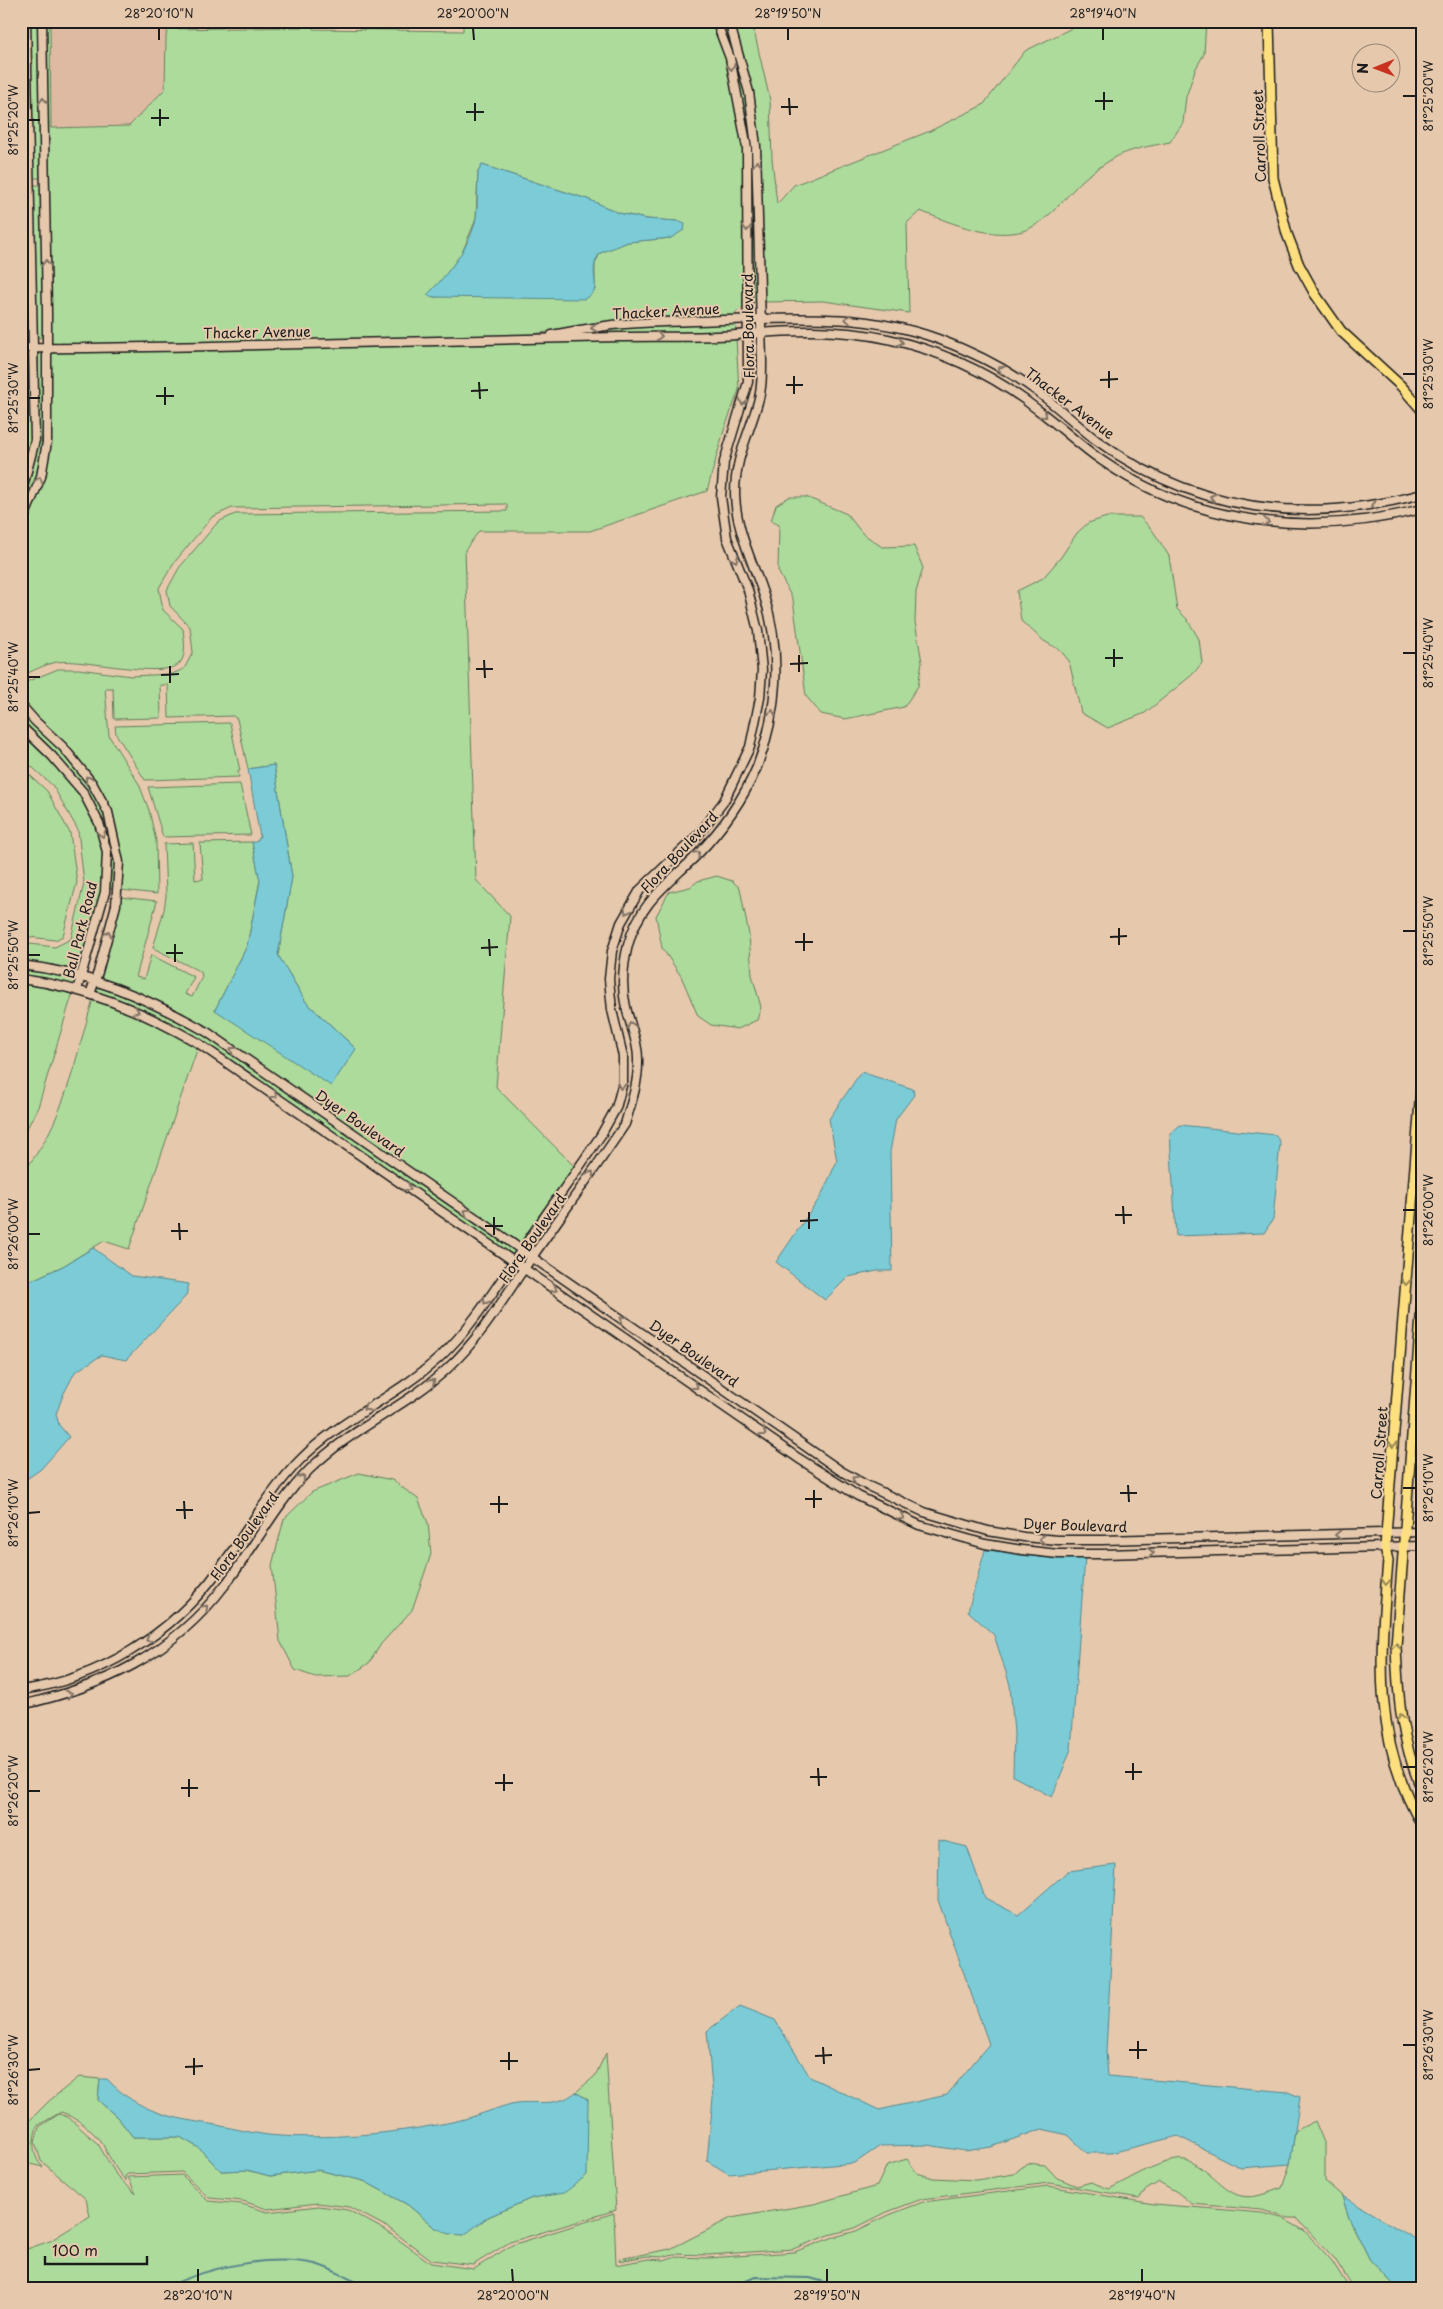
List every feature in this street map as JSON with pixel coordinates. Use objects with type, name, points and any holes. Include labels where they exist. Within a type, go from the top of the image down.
[{"type":"main road","name":"Carroll Street","points":[[1269,21],[1273,178],[1287,234],[1299,265],[1315,294],[1341,330],[1401,386],[1422,410]]},
{"type":"main road","name":"Carroll Street","points":[[1422,1076],[1385,1547],[1388,1561],[1381,1678],[1383,1710],[1396,1766],[1422,1825]]},
{"type":"main road","points":[[1422,1304],[1396,1646],[1398,1701],[1410,1763],[1422,1790]]},
{"type":"main road","points":[[1396,1766],[1410,1763]]},
{"type":"street","points":[[21,494],[35,440],[26,21]]},
{"type":"street","points":[[21,525],[41,477],[47,442],[48,348],[42,21]]},
{"type":"street","name":"Flora Boulevard","points":[[21,1690],[58,1682],[95,1669],[127,1653],[171,1622],[209,1583],[272,1493],[298,1462],[334,1429],[400,1388],[437,1360],[469,1325],[602,1135],[611,1119],[620,1097],[624,1069],[623,1056],[612,1010],[609,980],[612,951],[621,922],[633,899],[649,880],[690,843],[714,815],[744,763],[754,731],[760,698],[762,670],[758,631],[748,590],[727,538],[721,497],[724,462],[748,382],[747,148],[730,58],[716,21]]},
{"type":"street","name":"Flora Boulevard","points":[[21,1705],[61,1696],[106,1679],[151,1654],[184,1629],[224,1586],[308,1471],[340,1442],[418,1393],[449,1368],[480,1334],[625,1124],[635,1093],[638,1062],[626,1005],[624,973],[627,946],[635,925],[648,903],[695,856],[735,809],[750,783],[766,739],[774,700],[774,650],[771,621],[741,535],[735,496],[737,464],[760,391],[761,318],[756,146],[750,92],[729,21]]},
{"type":"street","name":"Thacker Avenue","points":[[523,339],[614,325],[747,318],[833,318],[866,321],[916,332],[981,357],[1018,378],[1120,456],[1179,486],[1213,497],[1264,508],[1305,511],[1375,506],[1422,494]]},
{"type":"street","name":"Thacker Avenue","points":[[21,348],[523,339],[761,332],[826,331],[864,335],[905,343],[942,355],[979,371],[1012,391],[1112,467],[1142,484],[1191,505],[1214,512],[1264,522],[1304,524],[1350,523],[1422,509]]},
{"type":"street","points":[[1112,467],[1120,456]]},
{"type":"street","name":"Ball Park Road","points":[[21,705],[63,747],[92,783],[108,812],[119,862],[116,905],[90,994]]},
{"type":"street","name":"Ball Park Road","points":[[21,726],[52,756],[83,792],[99,823],[107,852],[106,892],[78,990]]},
{"type":"street","name":"Dyer Boulevard","points":[[21,965],[95,980],[168,1010],[207,1032],[841,1471],[924,1512],[988,1531],[1058,1540],[1422,1532]]},
{"type":"street","name":"Dyer Boulevard","points":[[21,979],[90,994],[137,1011],[198,1042],[798,1458],[858,1496],[919,1524],[985,1544],[1058,1554],[1422,1546]]},
{"type":"street","points":[[723,1405],[749,1407]]},
{"type":"shaded area","points":[[50,21],[313,21],[313,27],[169,29],[166,36],[165,89],[129,126],[51,128]]},
{"type":"green space","points":[[21,21],[25,178],[21,178]]},
{"type":"green space","points":[[30,21],[38,21],[41,178],[33,178]]},
{"type":"green space","points":[[46,21],[50,21],[51,128],[129,126],[165,89],[166,36],[168,29],[313,27],[313,29],[463,31],[463,21],[711,21],[726,59],[743,149],[743,307],[735,313],[735,317],[613,321],[522,336],[51,346]],"holes":[[[482,165],[590,200],[619,213],[646,219],[677,221],[671,238],[628,242],[600,253],[595,264],[595,290],[434,297],[427,295],[441,281],[462,253],[476,219],[478,172]]]},
{"type":"green space","points":[[720,21],[725,21],[746,93],[752,147],[756,302],[751,302],[751,148],[733,57]]},
{"type":"green space","points":[[733,21],[751,21],[754,31],[770,100],[772,159],[777,204],[794,185],[930,131],[983,105],[1025,51],[1076,26],[1076,21],[1206,21],[1204,54],[1195,70],[1186,97],[1183,123],[1170,142],[1133,150],[1112,159],[1084,179],[1043,220],[1023,231],[1000,233],[977,230],[954,224],[920,211],[907,223],[909,313],[823,301],[764,302],[760,146],[753,92]]},
{"type":"green space","points":[[21,185],[25,185],[30,347],[21,347]]},
{"type":"green space","points":[[33,185],[41,185],[43,337],[37,338]]},
{"type":"green space","points":[[735,324],[736,331],[574,335],[614,328]]},
{"type":"green space","points":[[736,338],[739,390],[724,430],[707,491],[590,531],[479,531],[465,550],[476,880],[510,916],[496,1087],[575,1167],[521,1245],[209,1029],[169,1006],[100,978],[120,897],[157,901],[136,977],[144,979],[151,955],[194,977],[185,994],[192,997],[202,977],[201,972],[153,948],[166,896],[164,844],[193,843],[195,880],[203,879],[200,843],[252,842],[260,880],[247,946],[215,1010],[356,1049],[306,1002],[278,955],[292,877],[274,765],[248,769],[237,719],[233,716],[169,718],[168,685],[160,685],[161,718],[114,719],[113,688],[105,688],[109,736],[139,784],[149,810],[156,841],[157,894],[121,890],[123,861],[111,811],[95,781],[67,745],[38,719],[21,699],[21,684],[58,669],[79,669],[131,676],[172,674],[184,669],[193,652],[190,627],[170,606],[167,590],[179,568],[218,522],[235,514],[507,511],[507,504],[232,508],[212,517],[173,564],[159,588],[163,610],[183,629],[184,651],[180,663],[171,668],[141,669],[57,662],[21,676],[21,534],[45,477],[51,442],[51,353]]},
{"type":"green space","points":[[38,353],[43,353],[43,416],[40,456],[30,496],[21,516],[21,502],[28,489],[39,440]]},
{"type":"green space","points":[[21,354],[30,354],[31,439],[21,483]]},
{"type":"green space","points":[[789,497],[806,497],[847,514],[862,533],[882,547],[914,546],[923,568],[916,592],[915,622],[922,662],[918,686],[904,707],[845,719],[821,714],[806,696],[793,600],[778,571],[779,525],[771,521],[776,505]]},
{"type":"green space","points":[[1107,517],[1140,517],[1153,531],[1169,556],[1177,609],[1187,619],[1199,639],[1202,663],[1192,675],[1145,713],[1108,728],[1081,713],[1069,661],[1060,650],[1044,641],[1021,621],[1017,591],[1043,578],[1061,557],[1077,533],[1088,523]]},
{"type":"green space","points":[[21,711],[71,761],[97,801],[104,816],[113,846],[115,869],[113,889],[110,889],[111,851],[106,831],[98,813],[89,796],[64,764],[21,721]]},
{"type":"green space","points":[[230,723],[240,771],[238,771],[239,777],[145,780],[116,734],[115,726]]},
{"type":"green space","points":[[21,732],[55,766],[83,801],[93,821],[100,842],[103,865],[101,891],[79,973],[21,961],[21,943],[55,947],[71,939],[84,883],[78,830],[53,786],[21,757]]},
{"type":"green space","points":[[21,767],[47,791],[70,833],[77,882],[63,936],[55,940],[21,936]]},
{"type":"green space","points":[[240,784],[251,835],[163,837],[148,787]]},
{"type":"green space","points":[[717,876],[732,881],[740,888],[749,935],[752,975],[761,1007],[757,1020],[738,1029],[711,1025],[698,1016],[681,976],[662,948],[656,916],[669,892],[690,887],[698,881]]},
{"type":"green space","points":[[21,968],[77,979],[75,985],[21,975]]},
{"type":"green space","points":[[21,983],[73,992],[38,1107],[21,1140]]},
{"type":"green space","points":[[98,985],[165,1013],[205,1035],[516,1251],[513,1256],[200,1040],[149,1013],[95,992]]},
{"type":"green space","points":[[93,999],[147,1020],[198,1047],[129,1249],[104,1241],[63,1266],[21,1285],[21,1174],[36,1155],[58,1113],[74,1068]]},
{"type":"green space","points":[[359,1473],[392,1480],[418,1499],[428,1523],[431,1554],[412,1610],[381,1644],[369,1663],[350,1676],[315,1677],[295,1670],[280,1641],[272,1565],[284,1519],[312,1492]]},
{"type":"green space","points":[[606,2053],[616,2210],[510,2242],[473,2265],[432,2260],[387,2227],[349,2207],[318,2203],[267,2209],[243,2201],[209,2198],[182,2172],[128,2174],[125,2176],[126,2181],[116,2169],[103,2145],[95,2135],[78,2121],[61,2112],[37,2126],[34,2148],[36,2158],[43,2167],[25,2163],[21,2129],[49,2101],[79,2077],[100,2079],[98,2100],[118,2118],[133,2137],[180,2137],[199,2148],[221,2171],[247,2170],[270,2176],[318,2170],[364,2181],[408,2205],[434,2227],[463,2235],[488,2217],[532,2198],[564,2192],[588,2100],[576,2092],[595,2076]]},
{"type":"green space","points":[[59,2114],[68,2117],[98,2144],[117,2176],[136,2194],[128,2177],[182,2175],[208,2201],[242,2204],[267,2212],[319,2206],[348,2210],[385,2230],[431,2263],[474,2269],[512,2245],[614,2213],[616,2265],[648,2259],[664,2260],[673,2257],[708,2258],[794,2252],[856,2231],[889,2215],[923,2202],[1048,2186],[1154,2204],[1262,2213],[1282,2218],[1305,2231],[1332,2261],[1349,2288],[21,2288],[21,2251],[50,2241],[90,2216],[86,2199],[41,2161],[35,2142],[39,2127]]},
{"type":"green space","points":[[1315,2121],[1325,2145],[1325,2181],[1342,2196],[1349,2218],[1370,2260],[1397,2288],[1353,2288],[1335,2259],[1296,2218],[1288,2218],[1262,2210],[1192,2204],[1177,2192],[1159,2182],[1146,2190],[1139,2198],[1049,2183],[922,2199],[887,2212],[855,2228],[829,2235],[793,2249],[708,2255],[673,2254],[663,2257],[647,2256],[619,2261],[619,2259],[670,2249],[731,2218],[814,2204],[877,2186],[887,2165],[907,2159],[917,2173],[933,2178],[976,2180],[1014,2174],[1027,2163],[1045,2165],[1057,2178],[1077,2186],[1091,2182],[1109,2189],[1158,2165],[1176,2160],[1185,2160],[1202,2168],[1233,2193],[1246,2197],[1257,2196],[1282,2188],[1290,2164],[1295,2131]]},
{"type":"water","points":[[482,165],[590,200],[619,213],[646,219],[677,221],[685,224],[684,230],[671,238],[628,242],[600,253],[594,270],[595,288],[590,296],[584,299],[434,297],[427,295],[450,270],[469,239],[476,218],[478,172]]},
{"type":"water","points":[[274,765],[292,877],[278,955],[306,1002],[356,1049],[331,1086],[215,1010],[247,946],[260,881],[252,842],[256,842],[260,837],[248,769]]},
{"type":"water","points":[[861,1072],[913,1089],[914,1095],[896,1119],[890,1152],[892,1271],[877,1271],[848,1277],[825,1300],[776,1262],[821,1196],[837,1161],[829,1119]]},
{"type":"water","points":[[1180,1125],[1276,1135],[1280,1143],[1273,1219],[1264,1233],[1176,1236],[1170,1134]]},
{"type":"water","points":[[93,1248],[132,1276],[189,1284],[186,1296],[126,1360],[102,1355],[75,1372],[56,1414],[59,1425],[69,1437],[41,1469],[21,1483],[21,1285],[63,1266]]},
{"type":"water","points":[[985,1550],[1085,1557],[1071,1749],[1052,1797],[1013,1776],[1014,1733],[1010,1685],[994,1635],[968,1611]]},
{"type":"water","points":[[939,1840],[967,1847],[985,1898],[1018,1915],[1068,1871],[1116,1865],[1106,2052],[1108,2076],[1288,2092],[1300,2097],[1290,2164],[1241,2168],[1178,2136],[1111,2153],[1087,2153],[1068,2135],[1042,2129],[991,2147],[965,2151],[927,2145],[880,2146],[855,2163],[729,2174],[707,2161],[713,2098],[707,2031],[740,2006],[775,2020],[810,2077],[879,2110],[947,2095],[989,2044],[938,1900]]},
{"type":"water","points":[[100,2079],[107,2079],[131,2100],[157,2112],[185,2120],[264,2134],[302,2137],[347,2136],[413,2129],[464,2119],[511,2104],[553,2102],[576,2092],[588,2100],[587,2175],[564,2193],[532,2198],[488,2217],[464,2235],[449,2234],[434,2227],[408,2205],[364,2181],[318,2170],[270,2176],[247,2170],[221,2171],[199,2148],[180,2137],[133,2137],[118,2118],[98,2100]]},
{"type":"water","points":[[1342,2196],[1422,2243],[1422,2288],[1397,2288],[1370,2260],[1349,2218]]},
{"type":"waterway","points":[[165,2288],[200,2274],[238,2264],[278,2261],[297,2261],[322,2266],[368,2288]]},
{"type":"waterway","points":[[728,2288],[756,2277],[810,2278],[846,2288]]}]
